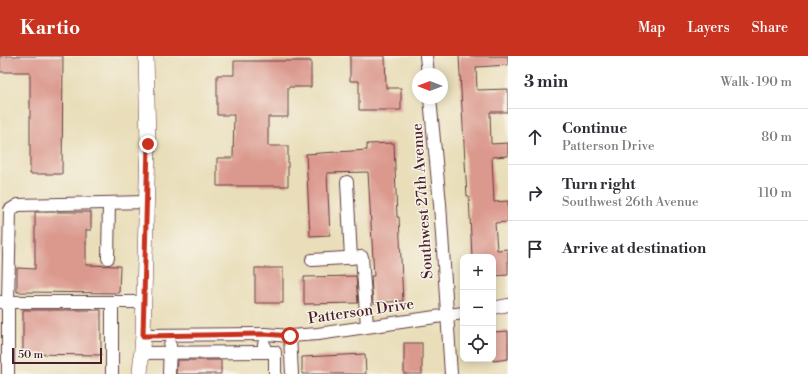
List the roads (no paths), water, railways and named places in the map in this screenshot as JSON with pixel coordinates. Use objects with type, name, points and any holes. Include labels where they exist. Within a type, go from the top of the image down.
[{"type":"main road","points":[[140,374],[143,336],[148,144],[146,56]]},
{"type":"street","points":[[426,56],[427,68]]},
{"type":"street","name":"Southwest 27th Avenue","points":[[431,104],[440,204],[451,374]]},
{"type":"street","points":[[348,182],[351,258]]},
{"type":"street","points":[[8,374],[4,302],[10,210],[18,205],[146,202]]},
{"type":"street","points":[[108,258],[109,203]]},
{"type":"street","points":[[312,260],[362,257],[367,326]]},
{"type":"street","points":[[4,302],[144,302]]},
{"type":"street","points":[[112,302],[112,374]]},
{"type":"street","points":[[496,307],[508,305]]},
{"type":"street","name":"Patterson Drive","points":[[143,336],[265,334],[290,336],[318,334],[460,313]]},
{"type":"street","points":[[264,352],[265,334]]},
{"type":"street","points":[[169,374],[171,352],[170,335]]},
{"type":"street","points":[[234,351],[235,335]]},
{"type":"street","points":[[290,336],[292,374]]},
{"type":"street","points":[[142,353],[234,351],[275,352],[275,374]]}]
